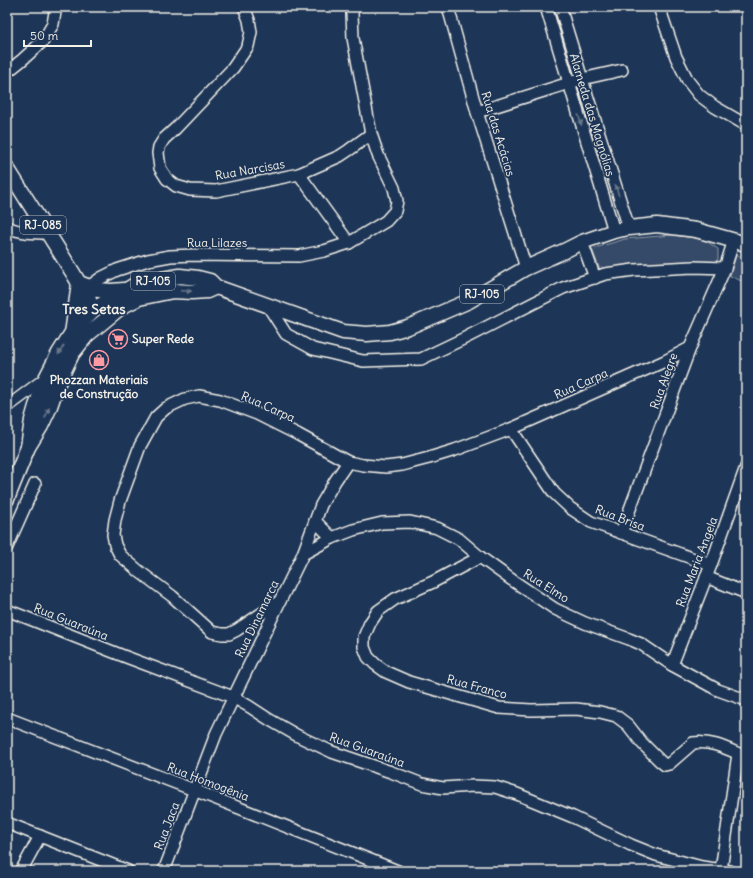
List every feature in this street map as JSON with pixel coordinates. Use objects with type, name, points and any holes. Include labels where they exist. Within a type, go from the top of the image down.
[{"type":"main road","name":"RJ-085","points":[[7,168],[48,233],[84,284],[94,309]]},
{"type":"main road","name":"RJ-105","points":[[28,447],[32,420],[46,378],[59,353],[72,334],[94,309],[124,290],[150,281],[180,276],[198,278],[210,281],[216,287],[343,332],[367,334],[390,332],[408,327],[468,301],[526,268],[582,242],[614,231],[657,225],[696,230],[740,242]]},
{"type":"main road","points":[[72,334],[84,284],[98,290],[124,290]]},
{"type":"main road","name":"RJ-105","points":[[7,499],[28,447],[41,426],[49,409],[58,382],[72,354],[87,335],[121,307],[139,298],[174,291],[207,291],[216,287]]},
{"type":"main road","points":[[87,335],[94,309],[121,307]]},
{"type":"street","points":[[7,72],[42,41],[53,24],[55,12],[53,7]]},
{"type":"street","name":"Rua Narcisas","points":[[244,7],[249,20],[251,32],[248,46],[233,68],[164,139],[159,147],[158,153],[160,168],[167,179],[176,186],[190,190],[216,190],[299,174],[340,156],[371,134]]},
{"type":"street","points":[[354,7],[352,13],[353,38],[371,134]]},
{"type":"street","name":"Rua das Acácias","points":[[448,7],[477,112],[526,268]]},
{"type":"street","name":"Alameda das Magnólias","points":[[546,7],[614,231]]},
{"type":"street","name":"Alameda das Magnólias","points":[[560,7],[629,228]]},
{"type":"street","points":[[659,7],[676,57],[688,81],[699,95],[715,107],[746,125]]},
{"type":"street","points":[[477,112],[568,83],[622,70]]},
{"type":"street","name":"Rua Lilazes","points":[[84,284],[117,270],[148,260],[170,256],[299,256],[324,252],[349,244],[386,221],[395,211],[397,201],[394,188],[378,155],[371,134]]},
{"type":"street","points":[[299,174],[349,244]]},
{"type":"street","points":[[7,227],[14,230],[27,232],[48,233]]},
{"type":"street","points":[[582,242],[595,278]]},
{"type":"street","name":"Rua Alegre","points":[[621,533],[690,348],[725,268],[740,242]]},
{"type":"street","points":[[268,306],[286,334],[314,349],[363,361],[421,359],[563,288],[605,274],[634,270],[694,267],[725,268]]},
{"type":"street","name":"Rua Carpa","points":[[280,600],[229,634],[212,632],[183,606],[120,555],[115,545],[113,535],[115,520],[124,490],[140,446],[156,418],[166,408],[185,399],[200,396],[220,400],[257,414],[348,462],[386,467],[402,465],[429,458],[511,429],[665,361],[690,348]]},
{"type":"street","points":[[7,407],[46,378]]},
{"type":"street","name":"Rua Brisa","points":[[511,429],[554,493],[570,508],[591,522],[711,565]]},
{"type":"street","name":"Rua Dinamarca","points":[[194,790],[216,734],[302,554],[321,505],[335,480],[348,462]]},
{"type":"street","name":"Rua Maria Angela","points":[[672,665],[706,577],[742,492],[746,467]]},
{"type":"street","points":[[7,547],[35,484]]},
{"type":"street","points":[[315,521],[332,538]]},
{"type":"street","name":"Rua Elmo","points":[[302,554],[332,538],[353,530],[382,523],[410,522],[437,528],[459,539],[480,557],[555,609],[585,623],[641,644],[672,665],[718,690],[746,700]]},
{"type":"street","name":"Rua Franco","points":[[480,557],[433,582],[395,598],[378,611],[364,636],[364,647],[368,657],[374,664],[386,672],[409,682],[498,708],[531,710],[576,709],[616,716],[628,725],[642,743],[665,764],[669,764],[693,743],[703,742],[722,747],[742,756]]},
{"type":"street","points":[[706,577],[746,593]]},
{"type":"street","name":"Rua Guaraúna","points":[[7,610],[233,697],[298,736],[332,752],[422,784],[443,788],[473,786],[495,787],[517,794],[573,817],[631,845],[656,855],[702,867],[726,870]]},
{"type":"street","name":"Rua Homogênia","points":[[7,718],[398,871]]},
{"type":"street","points":[[726,870],[742,756]]},
{"type":"street","name":"Rua Jaca","points":[[164,871],[194,790]]},
{"type":"street","points":[[7,823],[128,871]]},
{"type":"street","points":[[21,871],[40,836]]},
{"type":"shaded area","points":[[672,235],[703,239],[718,249],[718,259],[714,265],[600,270],[592,249],[625,239]]},
{"type":"shaded area","points":[[736,255],[746,258],[746,283],[730,276]]},
{"type":"place","name":"Super Rede","points":[[118,339]]},
{"type":"place","name":"Phozzan Materiais de Construção","points":[[99,360]]},
{"type":"district","name":"Tres Setas","points":[[94,309]]}]
